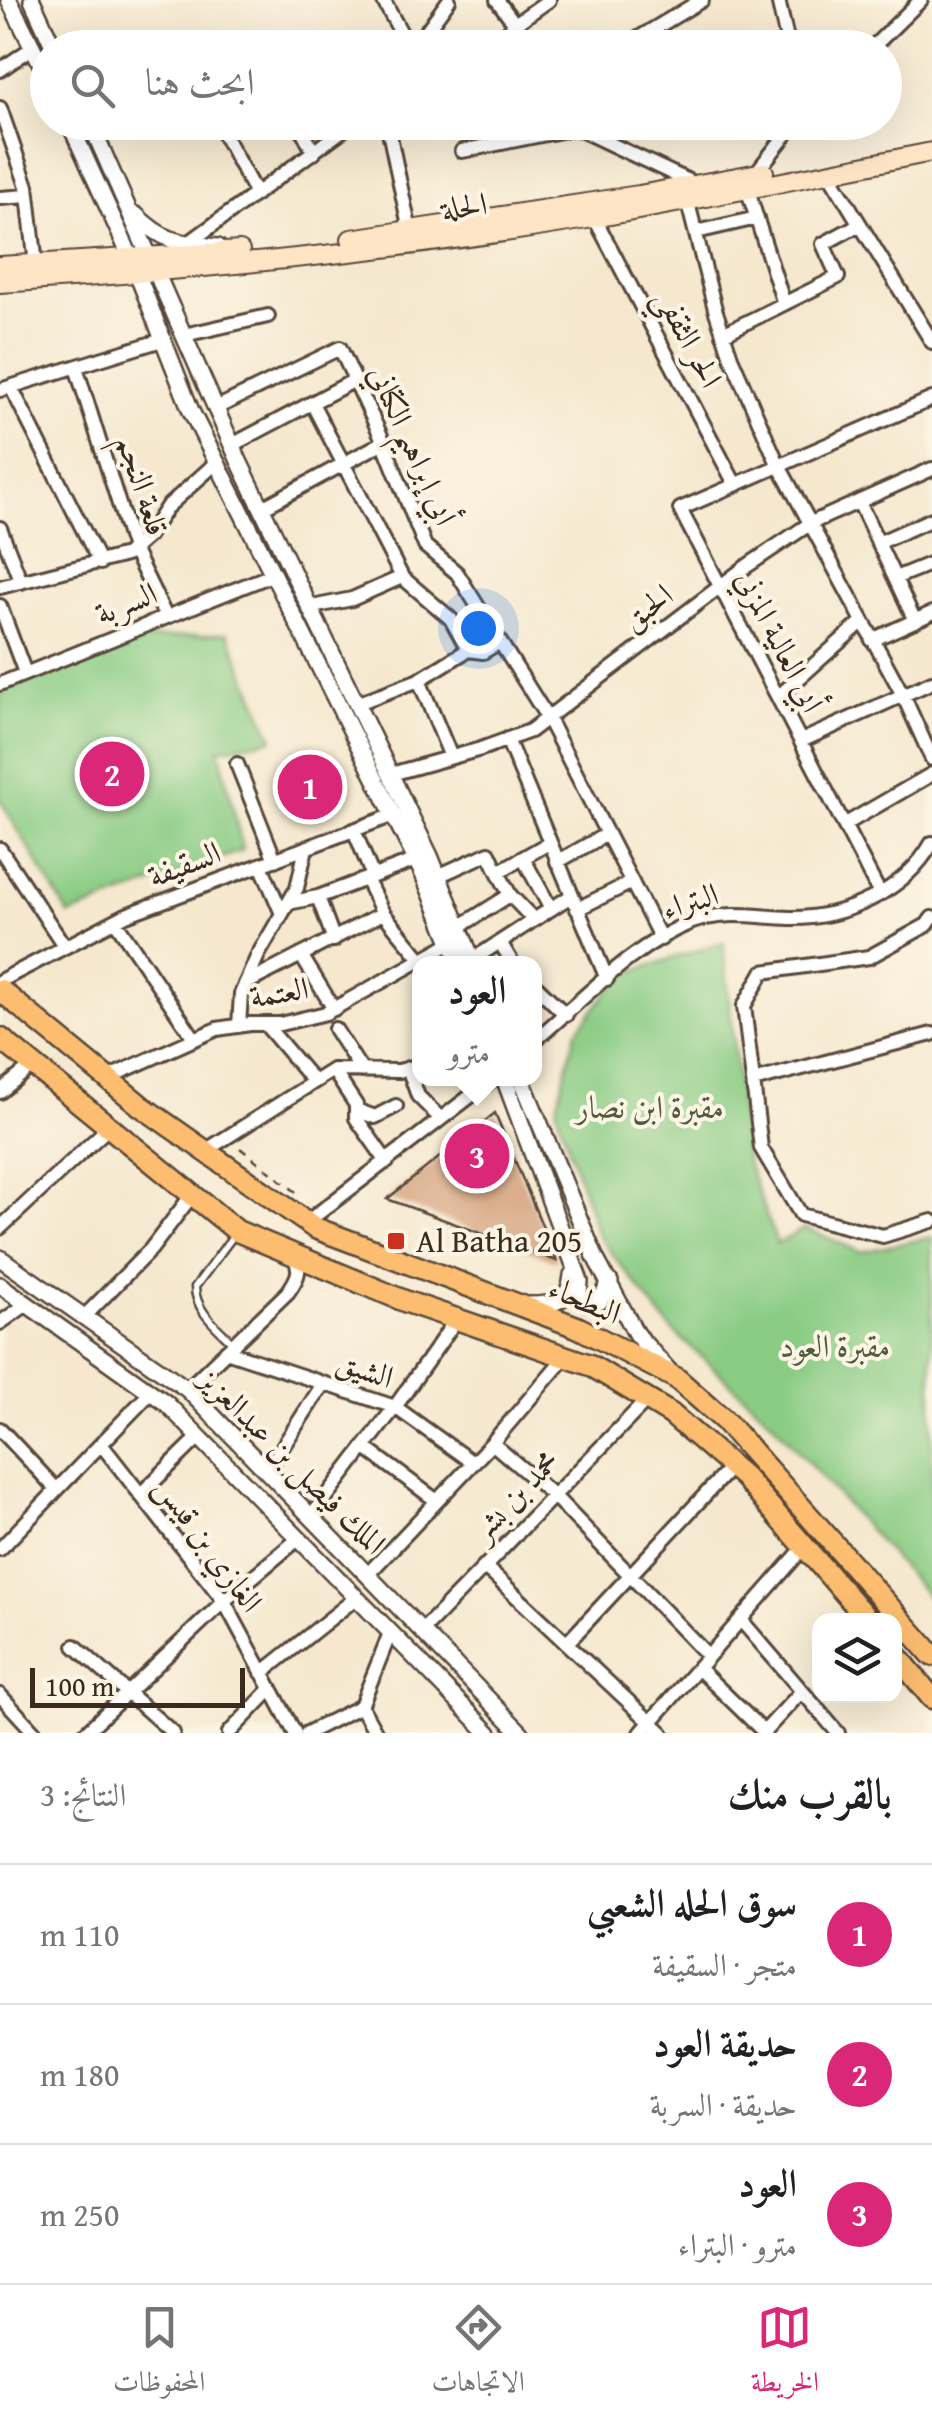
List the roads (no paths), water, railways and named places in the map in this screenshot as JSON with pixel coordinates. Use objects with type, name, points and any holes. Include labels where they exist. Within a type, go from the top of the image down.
[{"type":"main road","name":"الحلة","points":[[154,265],[692,192],[932,142]]},
{"type":"main road","name":"الحلة","points":[[751,181],[828,172],[932,152]]},
{"type":"main road","name":"الحلة","points":[[0,266],[133,266],[375,249],[594,217],[692,192]]},
{"type":"main road","name":"الحلة","points":[[0,284],[133,266]]},
{"type":"main road","name":"البطحاء","points":[[0,990],[107,1078],[205,1151],[314,1217],[601,1337],[676,1378],[724,1420],[932,1655]]},
{"type":"main road","name":"البطحاء","points":[[0,1038],[237,1231],[406,1302],[590,1365],[671,1414],[732,1466],[806,1545],[862,1613]]},
{"type":"main road","points":[[902,1662],[932,1698]]},
{"type":"street","points":[[10,0],[30,44]]},
{"type":"street","points":[[32,0],[46,30]]},
{"type":"street","points":[[383,0],[400,30]]},
{"type":"street","points":[[427,30],[449,0]]},
{"type":"street","points":[[497,0],[514,24]]},
{"type":"street","points":[[508,30],[550,0]]},
{"type":"street","points":[[668,0],[678,14]]},
{"type":"street","points":[[652,30],[702,0]]},
{"type":"street","points":[[778,0],[784,30]]},
{"type":"street","points":[[890,30],[920,0]]},
{"type":"street","points":[[0,70],[30,49]]},
{"type":"street","points":[[0,108],[28,196],[36,265]]},
{"type":"street","points":[[77,140],[191,410],[416,860],[451,944],[462,956]]},
{"type":"street","points":[[98,140],[232,445],[438,876],[466,956]]},
{"type":"street","points":[[227,140],[256,194]]},
{"type":"street","points":[[307,140],[314,153]]},
{"type":"street","points":[[187,244],[331,140]]},
{"type":"street","points":[[391,140],[410,231]]},
{"type":"street","points":[[462,151],[508,140]]},
{"type":"street","points":[[597,140],[692,192],[696,232],[723,334],[778,464],[930,752]]},
{"type":"street","points":[[782,140],[751,181],[757,218],[784,304]]},
{"type":"street","points":[[828,172],[932,342]]},
{"type":"street","points":[[0,198],[28,196]]},
{"type":"street","points":[[130,208],[154,233],[187,244],[242,251]]},
{"type":"street","name":"الحر الثقفي","points":[[594,217],[735,484]]},
{"type":"street","points":[[696,232],[757,218]]},
{"type":"street","points":[[723,334],[838,278],[823,244],[860,224]]},
{"type":"street","points":[[916,314],[932,310]]},
{"type":"street","points":[[184,335],[268,316]]},
{"type":"street","points":[[100,564],[6,388],[162,340]]},
{"type":"street","name":"أبي إبراهيم الكتاني","points":[[216,408],[340,348],[384,442],[425,546],[456,573],[548,717],[661,938]]},
{"type":"street","name":"قلعة النجم","points":[[76,367],[133,549],[166,617]]},
{"type":"street","points":[[232,445],[355,380]]},
{"type":"street","name":"أبي العالية المزني","points":[[880,894],[680,509],[932,399]]},
{"type":"street","points":[[312,403],[402,578],[450,619],[468,650]]},
{"type":"street","points":[[262,508],[384,442]]},
{"type":"street","points":[[0,587],[100,564],[133,549],[148,536],[167,507],[217,462]]},
{"type":"street","name":"الحبق","points":[[391,774],[530,731],[720,586],[811,523],[932,469]]},
{"type":"street","points":[[859,502],[914,621]]},
{"type":"street","points":[[878,543],[932,520]]},
{"type":"street","points":[[0,528],[21,582]]},
{"type":"street","points":[[895,578],[932,563]]},
{"type":"street","name":"السربة","points":[[0,684],[274,574]]},
{"type":"street","points":[[312,608],[352,599],[402,578]]},
{"type":"street","points":[[0,606],[25,673]]},
{"type":"street","points":[[872,640],[932,614]]},
{"type":"street","points":[[778,697],[862,622]]},
{"type":"street","points":[[358,703],[419,680],[468,650],[483,652],[500,642]]},
{"type":"street","points":[[419,680],[451,757]]},
{"type":"street","points":[[801,741],[932,682]]},
{"type":"street","points":[[507,739],[607,979]]},
{"type":"street","points":[[237,764],[284,909]]},
{"type":"street","points":[[844,825],[932,774]]},
{"type":"street","name":"السقيفة","points":[[0,981],[115,922],[394,815]]},
{"type":"street","points":[[354,830],[371,872],[367,881],[382,914],[419,956]]},
{"type":"street","points":[[557,862],[607,834]]},
{"type":"street","points":[[498,872],[549,843]]},
{"type":"street","name":"البتراء","points":[[542,1035],[644,947],[692,922],[723,914],[794,918],[838,913],[880,894],[922,860],[932,844]]},
{"type":"street","points":[[0,848],[65,947]]},
{"type":"street","points":[[239,1026],[240,994],[297,888],[306,848]]},
{"type":"street","points":[[438,876],[489,853],[510,895],[534,920]]},
{"type":"street","points":[[523,858],[551,909]]},
{"type":"street","points":[[284,909],[416,860]]},
{"type":"street","points":[[478,956],[551,909],[632,882]]},
{"type":"street","points":[[459,927],[510,895]]},
{"type":"street","points":[[318,897],[334,940]]},
{"type":"street","points":[[245,984],[382,914]]},
{"type":"street","points":[[932,918],[928,925],[869,957],[763,972],[744,1006],[761,1148],[801,1215],[882,1236],[932,1221]]},
{"type":"street","points":[[115,922],[194,1038]]},
{"type":"street","points":[[500,942],[508,956]]},
{"type":"street","name":"العتمة","points":[[429,956],[451,944]]},
{"type":"street","points":[[301,955],[334,1008]]},
{"type":"street","name":"العتمة","points":[[107,1078],[194,1038],[239,1026],[280,1024],[334,1008],[412,965]]},
{"type":"street","points":[[542,992],[566,1014]]},
{"type":"street","points":[[265,1024],[314,1082]]},
{"type":"street","points":[[335,1030],[362,1071]]},
{"type":"street","points":[[754,1081],[932,1034]]},
{"type":"street","points":[[0,1092],[33,1065]]},
{"type":"street","points":[[205,1151],[333,1070],[412,1066]]},
{"type":"street","points":[[333,1070],[356,1105],[356,1118],[387,1162]]},
{"type":"street","points":[[417,1086],[418,1096],[441,1119]]},
{"type":"street","points":[[314,1217],[441,1119],[473,1086]]},
{"type":"street","points":[[507,1086],[580,1281],[578,1295],[588,1303],[600,1301],[610,1282]]},
{"type":"street","points":[[524,1086],[596,1259],[636,1334],[676,1378]]},
{"type":"street","points":[[356,1110],[375,1117],[396,1106]]},
{"type":"street","points":[[0,1228],[109,1127]]},
{"type":"street","points":[[84,1317],[151,1249],[192,1195]]},
{"type":"street","points":[[187,1389],[288,1292],[297,1278],[296,1260],[289,1253]]},
{"type":"street","name":"الملك فيصل بن عبدالعزيز","points":[[0,1258],[187,1389],[521,1733]]},
{"type":"street","points":[[518,1304],[552,1304],[567,1296],[572,1261]]},
{"type":"street","name":"الملك فيصل بن عبدالعزيز","points":[[0,1285],[166,1402],[489,1733]]},
{"type":"street","points":[[0,1324],[27,1304]]},
{"type":"street","points":[[311,1517],[395,1408],[458,1317]]},
{"type":"street","name":"الشيق","points":[[230,1348],[395,1408],[473,1463]]},
{"type":"street","name":"محمد بن بشر","points":[[368,1575],[492,1443],[566,1356]]},
{"type":"street","points":[[267,1471],[323,1384]]},
{"type":"street","points":[[0,1550],[151,1392]]},
{"type":"street","name":"محمد بن بشر","points":[[422,1631],[648,1399]]},
{"type":"street","points":[[0,1429],[57,1490]]},
{"type":"street","points":[[140,1495],[199,1437]]},
{"type":"street","points":[[492,1443],[553,1495],[708,1656]]},
{"type":"street","name":"الغازي بن قيس","points":[[100,1444],[224,1601],[295,1733]]},
{"type":"street","points":[[364,1447],[438,1501]]},
{"type":"street","points":[[566,1644],[732,1466]]},
{"type":"street","points":[[85,1733],[224,1601],[298,1538]]},
{"type":"street","points":[[646,1728],[806,1545]]},
{"type":"street","points":[[484,1566],[646,1728],[662,1733]]},
{"type":"street","points":[[262,1673],[356,1598]]},
{"type":"street","points":[[740,1620],[838,1733]]},
{"type":"street","points":[[307,1733],[361,1706],[390,1632]]},
{"type":"street","points":[[75,1646],[173,1733]]},
{"type":"street","points":[[698,1668],[763,1733],[802,1691]]},
{"type":"street","points":[[229,1733],[271,1689]]},
{"type":"street","points":[[0,1694],[35,1733]]},
{"type":"street","points":[[361,1706],[376,1733]]},
{"type":"lane","points":[[230,1348],[201,1309],[195,1287],[237,1231]]},
{"type":"place","name":"حديقة العود","points":[[112,774]]},
{"type":"place","name":"سوق الحله الشعبي","points":[[310,787]]},
{"type":"place","name":"العود","points":[[477,1156]]},
{"type":"place","name":"Al Batha 205","points":[[396,1241]]},
{"type":"park label","name":"مقبرة ابن نصار","points":[[650,1107]]},
{"type":"park label","name":"مقبرة العود","points":[[835,1346]]}]
